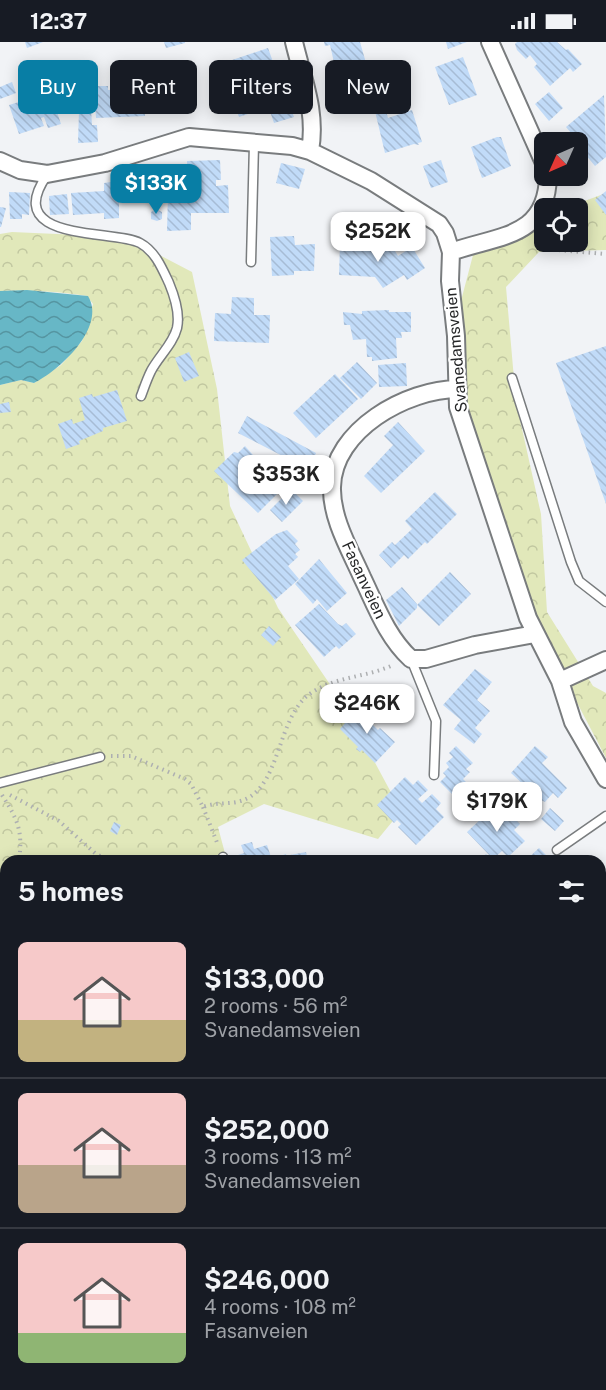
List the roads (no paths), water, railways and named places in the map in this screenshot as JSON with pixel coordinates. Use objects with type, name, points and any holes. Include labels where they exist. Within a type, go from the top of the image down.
[{"type":"street","points":[[294,42],[305,76],[313,117],[310,151]]},
{"type":"street","points":[[490,42],[534,141]]},
{"type":"street","name":"Svanedamsveien","points":[[0,160],[20,170],[47,174],[105,163],[189,137],[292,147],[310,151],[371,181],[432,217],[445,233],[451,252],[450,281],[456,336],[458,407],[471,450],[535,634],[560,681],[573,722],[606,779]]},
{"type":"street","points":[[451,252],[519,230],[532,222],[543,209],[548,195],[548,186]]},
{"type":"street","name":"Fasanveien","points":[[411,659],[400,649],[378,612],[334,508],[332,486],[337,463],[351,441],[386,409],[404,400],[444,389],[458,388]]},
{"type":"street","points":[[411,659],[426,659],[475,645],[535,634]]},
{"type":"street","points":[[560,681],[606,660]]},
{"type":"lane","points":[[251,262],[254,144]]},
{"type":"lane","points":[[47,174],[35,195],[35,206],[39,216],[51,226],[84,235],[125,238],[140,243],[155,255],[171,287],[177,327],[170,343],[151,371],[141,396]]},
{"type":"lane","points":[[512,378],[571,562],[579,581],[606,602]]},
{"type":"lane","name":"Fasanveien","points":[[411,659],[436,721],[434,776]]},
{"type":"lane","points":[[0,788],[100,757]]},
{"type":"lane","points":[[557,850],[606,816]]},
{"type":"water","points":[[27,290],[88,296],[92,308],[91,321],[78,347],[56,369],[34,383],[21,380],[0,385],[0,291]]}]
